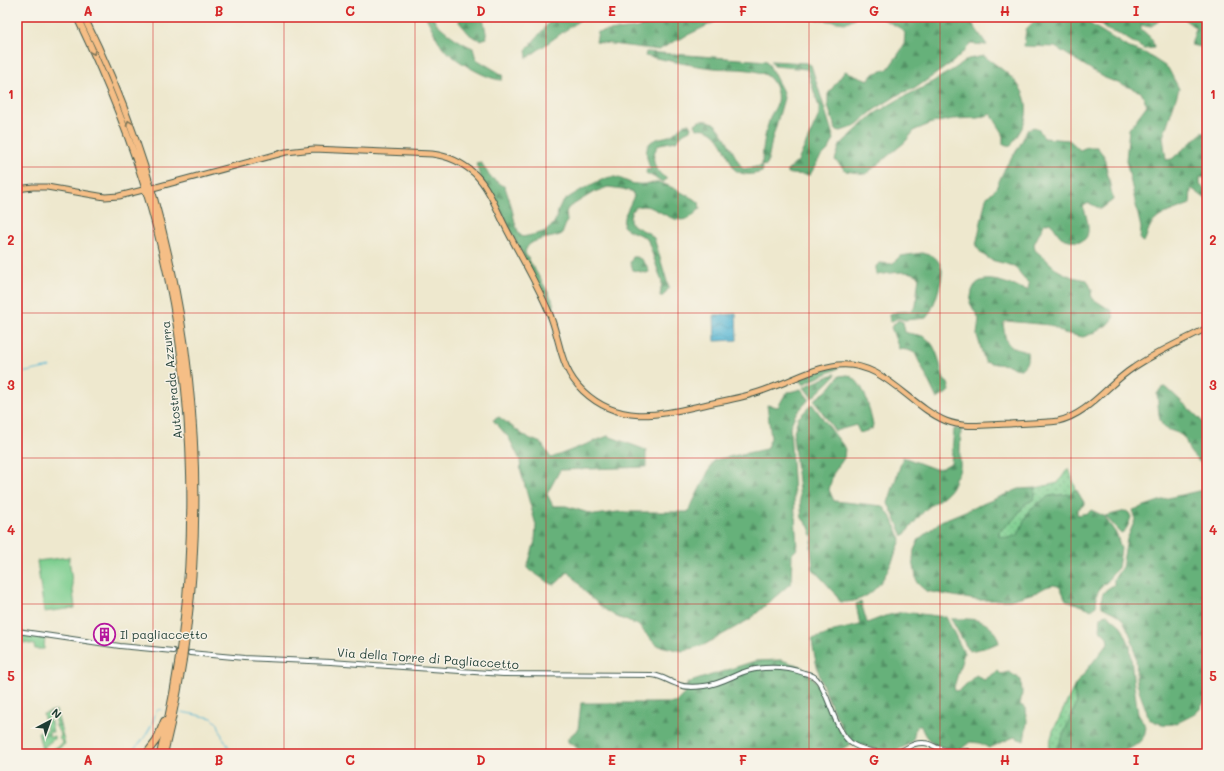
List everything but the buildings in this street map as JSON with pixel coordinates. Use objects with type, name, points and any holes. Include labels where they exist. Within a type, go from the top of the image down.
[{"type":"highway","name":"Autostrada Azzurra","points":[[76,17],[113,100],[141,175],[161,246],[174,308],[186,404],[190,474],[188,561],[183,628],[160,754]]},
{"type":"highway","name":"Autostrada Azzurra","points":[[84,17],[114,84],[145,171],[164,235],[177,295],[191,394],[194,429],[195,492],[193,560],[186,637],[176,698],[164,754]]},
{"type":"highway","points":[[146,754],[157,738],[165,717],[183,628]]},
{"type":"highway","points":[[168,754],[184,668],[186,637]]},
{"type":"main road","points":[[153,188],[257,159],[299,150],[321,149],[432,154],[444,156],[454,160],[474,173],[487,190],[546,306],[551,318],[562,360],[572,378],[581,390],[598,403],[610,409],[631,415],[646,416],[668,413],[753,394],[816,370],[845,365],[861,368],[880,375],[933,414],[943,420],[954,423],[974,425],[1058,421],[1071,417],[1083,410],[1124,375],[1137,366],[1207,328]]},
{"type":"main road","points":[[17,189],[47,187],[105,197],[119,196],[143,190]]},
{"type":"street","points":[[17,631],[124,646],[173,651]]},
{"type":"street","name":"Via della Torre di Pagliaccetto","points":[[190,653],[244,658],[331,662],[496,674],[652,674],[665,678],[678,685],[695,687],[714,684],[743,672],[754,670],[773,668],[798,671],[808,674],[818,681],[840,728],[847,738],[855,745],[878,752],[891,753],[900,751],[914,744],[924,743],[942,749],[967,751],[970,754]]},
{"type":"green space","points":[[426,17],[432,17],[451,35],[462,43],[473,48],[476,59],[503,75],[502,80],[495,79],[478,72],[452,56],[441,45]]},
{"type":"green space","points":[[460,17],[483,17],[487,38],[480,40],[470,35],[459,22]]},
{"type":"green space","points":[[554,17],[584,17],[527,58],[526,50]]},
{"type":"green space","points":[[654,17],[743,17],[719,20],[659,50],[596,42],[598,32],[636,28],[646,25]]},
{"type":"green space","points":[[812,17],[857,17],[845,23],[815,19]]},
{"type":"green space","points":[[879,17],[968,17],[987,45],[971,44],[953,62],[914,89],[901,93],[874,110],[855,126],[841,131],[836,130],[828,106],[828,94],[845,71],[868,80],[873,74],[888,69],[904,46],[905,33],[900,28]]},
{"type":"green space","points":[[1039,17],[1079,17],[1127,47],[1145,53],[1168,68],[1179,89],[1163,137],[1166,160],[1172,159],[1202,133],[1207,132],[1207,178],[1200,177],[1200,185],[1207,191],[1206,199],[1191,188],[1190,204],[1169,212],[1154,221],[1143,242],[1140,240],[1141,228],[1126,160],[1129,129],[1147,105],[1141,92],[1105,78],[1055,47],[1024,46],[1026,29]]},
{"type":"green space","points":[[1092,17],[1142,17],[1144,20],[1148,17],[1158,17],[1159,21],[1150,27],[1141,25],[1141,29],[1152,39],[1154,48],[1144,49],[1121,35],[1105,29]]},
{"type":"green space","points":[[1181,17],[1207,17],[1207,48],[1191,45],[1196,28]]},
{"type":"green space","points":[[646,52],[767,61],[782,90],[784,98],[772,140],[767,165],[762,166],[764,140],[777,98],[775,87],[769,77],[760,72],[705,67],[645,56]]},
{"type":"green space","points":[[984,56],[1014,80],[1024,96],[1026,105],[1025,120],[1011,146],[1003,144],[1003,133],[991,114],[978,118],[953,119],[932,123],[915,130],[905,142],[866,174],[846,171],[835,160],[840,145],[874,114],[920,89],[968,59]]},
{"type":"green space","points":[[771,61],[807,63],[811,65],[834,139],[829,149],[819,159],[810,175],[791,174],[786,172],[798,161],[819,115],[819,107],[807,69],[774,66]]},
{"type":"green space","points":[[699,121],[710,121],[715,124],[720,129],[743,169],[762,166],[762,172],[755,174],[740,173],[734,169],[725,148],[716,136],[711,131],[697,129],[695,124]]},
{"type":"green space","points":[[685,124],[689,124],[691,126],[690,130],[684,133],[676,141],[660,144],[654,153],[655,167],[666,178],[666,180],[663,182],[646,173],[647,169],[651,171],[646,152],[649,144],[652,141],[671,135]]},
{"type":"green space","points":[[1034,127],[1040,131],[1044,138],[1069,140],[1080,150],[1087,147],[1097,147],[1104,156],[1113,200],[1101,209],[1089,203],[1083,206],[1088,223],[1088,230],[1085,239],[1073,241],[1062,238],[1050,222],[1044,224],[1034,244],[1035,250],[1059,271],[1072,277],[1087,280],[1092,290],[1091,295],[1093,299],[1112,311],[1114,317],[1107,325],[1094,333],[1083,337],[1064,333],[1050,325],[1006,321],[1003,324],[1008,344],[1016,349],[1027,352],[1027,362],[1021,369],[1014,368],[1009,365],[985,362],[977,335],[979,319],[970,303],[972,291],[976,284],[982,281],[997,281],[1028,290],[1029,284],[1014,266],[991,260],[982,254],[976,246],[986,198],[996,188],[1006,166],[1019,147],[1028,129]]},
{"type":"green space","points":[[481,162],[490,177],[505,187],[515,223],[519,234],[523,237],[548,230],[554,222],[563,202],[586,187],[611,177],[634,184],[661,183],[699,202],[700,209],[687,219],[680,220],[673,218],[647,206],[640,206],[633,209],[631,213],[631,224],[650,234],[654,238],[669,288],[663,296],[660,296],[662,282],[647,238],[630,231],[623,226],[624,217],[634,196],[632,192],[608,187],[594,192],[568,208],[566,212],[567,221],[562,234],[534,242],[527,248],[525,253],[552,299],[556,315],[553,317],[500,209],[480,177],[476,163]]},
{"type":"green space","points":[[922,253],[935,258],[942,270],[939,288],[932,309],[926,318],[905,320],[898,318],[890,322],[889,315],[896,312],[910,311],[916,306],[919,277],[915,274],[905,272],[876,275],[876,266],[880,263],[892,264],[900,256]]},
{"type":"green space","points":[[633,257],[639,258],[644,262],[649,272],[646,273],[633,270],[630,263]]},
{"type":"green space","points":[[898,320],[903,322],[905,332],[926,338],[936,351],[944,380],[948,383],[950,391],[937,399],[915,353],[908,350],[899,349],[891,327]]},
{"type":"green space","points":[[839,367],[803,384],[800,379],[821,370]]},
{"type":"green space","points":[[836,374],[834,377],[812,398],[804,387]]},
{"type":"green space","points":[[848,375],[859,384],[863,390],[873,424],[872,429],[860,433],[856,425],[835,431],[814,400],[828,390],[839,376]]},
{"type":"green space","points":[[1161,388],[1167,388],[1199,418],[1207,428],[1207,475],[1202,465],[1189,451],[1183,437],[1164,427],[1160,420],[1157,394]]},
{"type":"green space","points":[[801,389],[809,399],[795,415],[790,427],[797,549],[792,554],[791,583],[750,619],[704,645],[682,651],[656,645],[638,625],[617,617],[604,609],[587,594],[569,571],[554,585],[527,568],[535,541],[536,525],[521,472],[520,460],[509,438],[493,420],[499,417],[526,437],[541,443],[551,458],[608,436],[646,450],[646,467],[560,470],[547,494],[553,506],[566,506],[595,515],[618,512],[688,512],[714,460],[766,449],[771,438],[767,405],[778,407],[786,393]]},
{"type":"green space","points":[[812,404],[845,448],[844,458],[833,474],[829,490],[834,501],[883,506],[893,520],[901,540],[892,562],[880,583],[873,591],[864,597],[853,601],[840,602],[835,593],[813,569],[811,547],[813,538],[809,527],[802,518],[793,435],[798,418]]},
{"type":"green space","points":[[954,429],[961,429],[960,469],[954,483],[944,496],[920,515],[903,536],[888,503],[903,457],[935,469],[942,468],[951,463]]},
{"type":"green space","points":[[1069,469],[1076,489],[1071,494],[1049,496],[1029,510],[1018,535],[1008,538],[999,536],[999,531],[1013,520],[1025,504],[1034,499],[1036,488],[1058,483]]},
{"type":"green space","points":[[1036,488],[1034,499],[1025,504],[1013,520],[999,531],[999,536],[1008,538],[1018,535],[1029,510],[1049,496],[1070,494],[1076,489],[1085,504],[1077,510],[1077,515],[1088,513],[1091,510],[1104,516],[1117,535],[1121,549],[1118,568],[1111,575],[1108,581],[1100,587],[1097,594],[1096,606],[1091,610],[1066,600],[1061,589],[1058,586],[1053,585],[1037,592],[1010,600],[976,600],[926,591],[917,583],[913,560],[914,550],[919,539],[941,521],[1019,489]]},
{"type":"green space","points":[[1207,489],[1207,698],[1195,714],[1177,723],[1164,724],[1149,719],[1137,683],[1135,654],[1131,637],[1121,618],[1102,607],[1102,596],[1107,589],[1114,585],[1114,579],[1122,567],[1127,539],[1135,520],[1133,510],[1168,498]]},
{"type":"green space","points":[[1126,511],[1131,517],[1126,529],[1121,533],[1105,516]]},
{"type":"green space","points":[[69,557],[75,608],[44,612],[37,561]]},
{"type":"green space","points":[[861,602],[867,623],[885,616],[903,612],[946,617],[964,653],[954,687],[955,691],[960,690],[976,675],[984,680],[998,671],[1001,674],[1009,672],[1021,680],[1022,693],[1020,705],[1026,708],[1027,722],[1024,741],[1014,737],[989,748],[980,743],[970,742],[961,749],[948,748],[936,745],[932,742],[924,733],[921,726],[917,726],[913,741],[899,749],[892,751],[867,747],[855,743],[850,739],[846,735],[825,691],[818,671],[812,639],[834,631],[860,625],[856,604]]},
{"type":"green space","points":[[1107,614],[1121,626],[1130,645],[1138,714],[1146,727],[1144,735],[1135,746],[1114,753],[1089,755],[1055,754],[1077,703],[1074,692],[1075,685],[1108,643],[1107,637],[1100,630],[1101,618],[1103,615]]},
{"type":"green space","points":[[951,619],[983,622],[993,631],[999,643],[969,651]]},
{"type":"green space","points":[[17,632],[45,636],[44,649],[35,649],[34,645],[17,641]]},
{"type":"green space","points":[[781,660],[801,666],[815,680],[841,732],[851,744],[833,754],[678,754],[678,751],[633,754],[582,754],[575,746],[568,742],[568,738],[578,729],[581,703],[675,703],[685,693],[687,683],[755,661]]},
{"type":"green space","points":[[1075,685],[1074,692],[1077,703],[1055,754],[1048,754],[1053,731]]},
{"type":"green space","points":[[56,710],[60,725],[56,726],[54,717],[56,716],[55,712],[49,713],[53,732],[49,732],[49,734],[39,737],[38,732],[47,730],[43,714]]},
{"type":"green space","points":[[60,725],[65,744],[50,754],[43,754],[39,737],[49,734],[50,737],[54,736],[54,739],[44,747],[48,753],[63,743],[59,738],[61,736],[56,726]]},
{"type":"water","points":[[736,314],[737,340],[715,341],[714,315]]},
{"type":"waterway","points":[[17,374],[50,367]]},
{"type":"waterway","points":[[104,754],[126,752],[134,748],[141,742],[151,726],[157,711],[159,709],[162,710]]},
{"type":"waterway","points":[[182,712],[212,718],[218,724],[222,736],[233,754]]},
{"type":"place","name":"Il pagliaccetto","points":[[104,634]]}]
